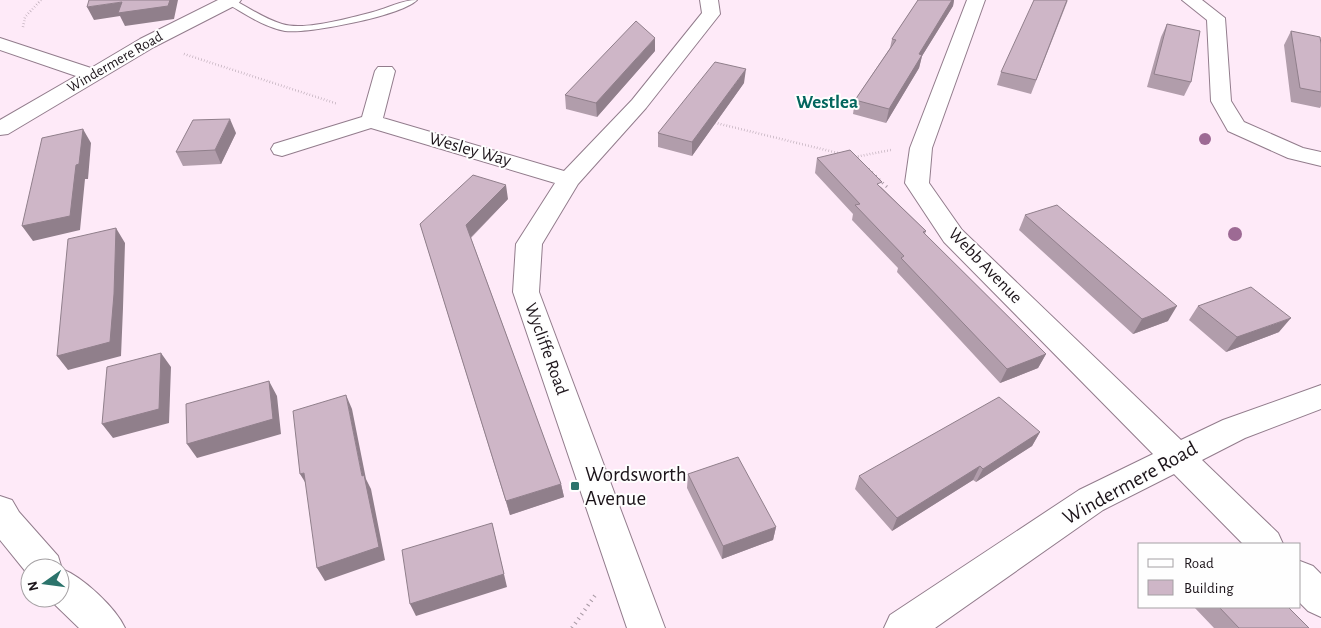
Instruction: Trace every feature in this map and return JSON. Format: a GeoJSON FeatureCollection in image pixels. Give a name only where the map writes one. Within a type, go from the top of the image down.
{"type":"FeatureCollection","features":[{"type":"Feature","properties":{"kind":"street","name":"Wycliffe Road"},"geometry":{"type":"LineString","coordinates":[[646,628],[526,292],[529,244],[569,180],[639,104],[705,21],[710,14],[710,0]]}},
{"type":"Feature","properties":{"kind":"street","name":"Webb Avenue"},"geometry":{"type":"LineString","coordinates":[[976,0],[921,148],[917,183],[952,236],[1176,456]]}},
{"type":"Feature","properties":{"kind":"street"},"geometry":{"type":"LineString","coordinates":[[1191,0],[1216,18],[1221,101],[1236,126],[1296,154],[1321,159]]}},
{"type":"Feature","properties":{"kind":"street","name":"Windermere Road"},"geometry":{"type":"LineString","coordinates":[[0,129],[147,43],[231,1]]}},
{"type":"Feature","properties":{"kind":"street"},"geometry":{"type":"LineString","coordinates":[[0,44],[93,75]]}},
{"type":"Feature","properties":{"kind":"street"},"geometry":{"type":"LineString","coordinates":[[282,149],[371,121],[385,71]]}},
{"type":"Feature","properties":{"kind":"street","name":"Wesley Way"},"geometry":{"type":"LineString","coordinates":[[371,121],[569,180]]}},
{"type":"Feature","properties":{"kind":"street","name":"Windermere Road"},"geometry":{"type":"LineString","coordinates":[[903,628],[1091,500],[1176,456],[1234,429],[1321,397]]}},
{"type":"Feature","properties":{"kind":"street"},"geometry":{"type":"LineString","coordinates":[[1176,456],[1265,543]]}},
{"type":"Feature","properties":{"kind":"street"},"geometry":{"type":"LineString","coordinates":[[0,511],[6,523],[36,558]]}},
{"type":"Feature","properties":{"kind":"street"},"geometry":{"type":"LineString","coordinates":[[1301,579],[1321,599]]}},
{"type":"Feature","properties":{"kind":"street"},"geometry":{"type":"LineString","coordinates":[[70,594],[106,628]]}},
{"type":"Feature","properties":{"kind":"lane"},"geometry":{"type":"LineString","coordinates":[[231,1],[276,26],[297,29],[396,8],[413,0]]}},
{"type":"Feature","properties":{"kind":"path"},"geometry":{"type":"LineString","coordinates":[[147,43],[234,69],[356,110],[371,121]]}},
{"type":"Feature","properties":{"kind":"path"},"geometry":{"type":"LineString","coordinates":[[706,120],[857,158],[902,147],[921,148]]}},
{"type":"Feature","properties":{"kind":"building"},"geometry":{"type":"Polygon","coordinates":[[[89,0],[170,0],[168,6],[118,13],[122,2],[87,7],[89,0]]]}},
{"type":"Feature","properties":{"kind":"building"},"geometry":{"type":"Polygon","coordinates":[[[918,0],[952,0],[919,54],[922,55],[889,109],[855,100],[896,40],[892,39],[918,0]]]}},
{"type":"Feature","properties":{"kind":"building"},"geometry":{"type":"Polygon","coordinates":[[[1034,0],[1067,0],[1036,80],[1001,72],[1034,0]]]}},
{"type":"Feature","properties":{"kind":"building"},"geometry":{"type":"Polygon","coordinates":[[[636,21],[655,38],[596,103],[565,95],[636,21]]]}},
{"type":"Feature","properties":{"kind":"building"},"geometry":{"type":"Polygon","coordinates":[[[1167,24],[1200,31],[1191,82],[1154,74],[1167,24]]]}},
{"type":"Feature","properties":{"kind":"building"},"geometry":{"type":"Polygon","coordinates":[[[1291,31],[1320,37],[1321,92],[1300,88],[1291,31]]]}},
{"type":"Feature","properties":{"kind":"building"},"geometry":{"type":"Polygon","coordinates":[[[715,62],[746,69],[692,142],[658,133],[715,62]]]}},
{"type":"Feature","properties":{"kind":"building"},"geometry":{"type":"Polygon","coordinates":[[[230,119],[215,150],[176,152],[193,120],[230,119]]]}},
{"type":"Feature","properties":{"kind":"building"},"geometry":{"type":"Polygon","coordinates":[[[83,129],[79,164],[76,165],[70,216],[22,226],[42,138],[83,129]]]}},
{"type":"Feature","properties":{"kind":"building"},"geometry":{"type":"Polygon","coordinates":[[[850,150],[882,182],[877,184],[926,231],[923,232],[1046,354],[1007,369],[901,258],[904,256],[855,205],[860,204],[817,158],[850,150]]]}},
{"type":"Feature","properties":{"kind":"building"},"geometry":{"type":"Polygon","coordinates":[[[473,175],[506,185],[466,225],[561,484],[506,501],[420,224],[473,175]]]}},
{"type":"Feature","properties":{"kind":"building"},"geometry":{"type":"Polygon","coordinates":[[[1057,205],[1177,306],[1142,319],[1025,215],[1057,205]]]}},
{"type":"Feature","properties":{"kind":"building"},"geometry":{"type":"Polygon","coordinates":[[[116,228],[110,342],[57,356],[68,239],[116,228]]]}},
{"type":"Feature","properties":{"kind":"building"},"geometry":{"type":"Polygon","coordinates":[[[1251,287],[1291,318],[1237,337],[1198,306],[1251,287]]]}},
{"type":"Feature","properties":{"kind":"building"},"geometry":{"type":"Polygon","coordinates":[[[161,353],[159,409],[102,424],[107,367],[161,353]]]}},
{"type":"Feature","properties":{"kind":"building"},"geometry":{"type":"Polygon","coordinates":[[[269,381],[273,419],[187,444],[186,404],[269,381]]]}},
{"type":"Feature","properties":{"kind":"building"},"geometry":{"type":"Polygon","coordinates":[[[346,395],[362,476],[364,475],[379,547],[317,568],[304,473],[300,474],[293,411],[346,395]]]}},
{"type":"Feature","properties":{"kind":"building"},"geometry":{"type":"Polygon","coordinates":[[[999,397],[1040,432],[983,469],[980,466],[897,518],[859,476],[999,397]]]}},
{"type":"Feature","properties":{"kind":"building"},"geometry":{"type":"Polygon","coordinates":[[[738,457],[776,527],[723,546],[688,474],[738,457]]]}},
{"type":"Feature","properties":{"kind":"building"},"geometry":{"type":"Polygon","coordinates":[[[492,523],[504,574],[410,604],[402,550],[492,523]]]}},
{"type":"Feature","properties":{"kind":"building"},"geometry":{"type":"Polygon","coordinates":[[[1220,608],[1289,608],[1309,628],[1239,628],[1220,608]]]}},
{"type":"Feature","properties":{"kind":"place","name":"Wordsworth Avenue"},"geometry":{"type":"Point","coordinates":[575,486]}},
{"type":"Feature","properties":{"kind":"district","name":"Westlea"},"geometry":{"type":"Point","coordinates":[827,102]}}]}
